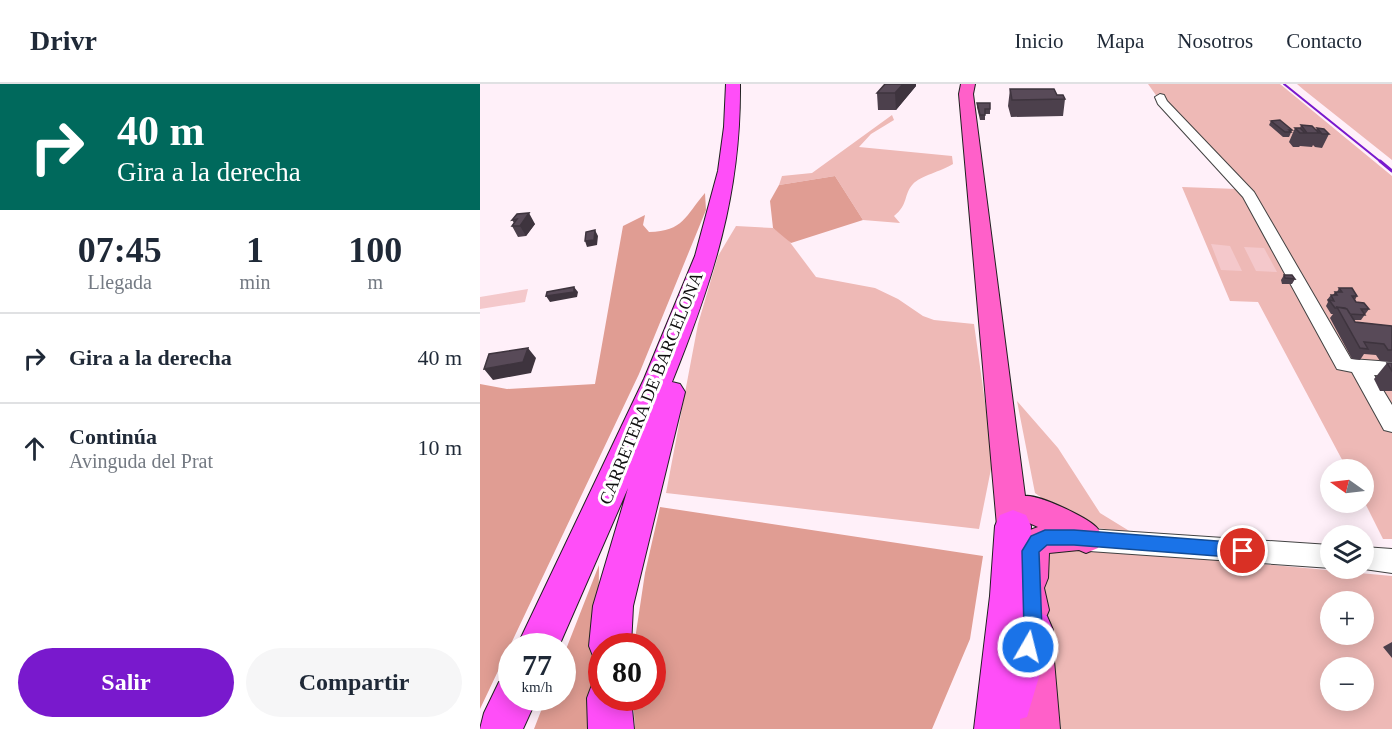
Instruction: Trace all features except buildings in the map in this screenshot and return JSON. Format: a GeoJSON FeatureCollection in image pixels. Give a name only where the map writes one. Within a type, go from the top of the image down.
{"type":"FeatureCollection","features":[{"type":"Feature","properties":{"kind":"highway","name":"CARRETERA DE BARCELONA"},"geometry":{"type":"LineString","coordinates":[[544,633],[598,517],[687,310],[721,200],[732,131],[733,84]]}},
{"type":"Feature","properties":{"kind":"highway"},"geometry":{"type":"LineString","coordinates":[[611,633],[613,606],[678,364],[687,310]]}},
{"type":"Feature","properties":{"kind":"highway"},"geometry":{"type":"LineString","coordinates":[[999,729],[1022,633],[1010,596],[1024,518]]}},
{"type":"Feature","properties":{"kind":"highway"},"geometry":{"type":"LineString","coordinates":[[975,729],[1022,633]]}},
{"type":"Feature","properties":{"kind":"highway"},"geometry":{"type":"LineString","coordinates":[[500,729],[509,711]]}},
{"type":"Feature","properties":{"kind":"highway"},"geometry":{"type":"LineString","coordinates":[[610,711],[611,729]]}},
{"type":"Feature","properties":{"kind":"main road"},"geometry":{"type":"LineString","coordinates":[[968,84],[966,94],[972,160],[1007,473],[1024,518],[1022,633],[1040,729]]}},
{"type":"Feature","properties":{"kind":"main road"},"geometry":{"type":"LineString","coordinates":[[1024,518],[1082,539]]}},
{"type":"Feature","properties":{"kind":"main road"},"geometry":{"type":"LineString","coordinates":[[1022,633],[1031,551],[1037,542],[1045,537],[1082,539]]}},
{"type":"Feature","properties":{"kind":"street"},"geometry":{"type":"LineString","coordinates":[[1160,97],[1162,102],[1249,195],[1344,364],[1392,369]]}},
{"type":"Feature","properties":{"kind":"street"},"geometry":{"type":"LineString","coordinates":[[1359,367],[1392,424]]}},
{"type":"Feature","properties":{"kind":"street"},"geometry":{"type":"LineString","coordinates":[[1082,539],[1320,556]]}},
{"type":"Feature","properties":{"kind":"street"},"geometry":{"type":"LineString","coordinates":[[1374,560],[1392,561]]}},
{"type":"Feature","properties":{"kind":"shaded area"},"geometry":{"type":"Polygon","coordinates":[[[1148,84],[1280,84],[1392,176],[1392,539],[1383,539],[1370,513],[1374,513],[1374,459],[1342,459],[1258,302],[1230,301],[1182,187],[1238,189],[1156,101],[1158,98],[1148,84]]]}},
{"type":"Feature","properties":{"kind":"shaded area"},"geometry":{"type":"Polygon","coordinates":[[[1297,84],[1392,84],[1392,160],[1304,90],[1297,84]]]}},
{"type":"Feature","properties":{"kind":"shaded area"},"geometry":{"type":"Polygon","coordinates":[[[892,115],[894,120],[871,134],[859,147],[952,156],[953,164],[913,184],[904,204],[894,216],[900,223],[863,220],[835,176],[779,185],[782,176],[812,173],[892,115]]]}},
{"type":"Feature","properties":{"kind":"shaded area"},"geometry":{"type":"Polygon","coordinates":[[[835,176],[863,220],[791,243],[773,228],[770,201],[779,185],[835,176]]]}},
{"type":"Feature","properties":{"kind":"shaded area"},"geometry":{"type":"Polygon","coordinates":[[[705,193],[706,210],[639,374],[516,633],[498,633],[498,671],[480,709],[480,384],[507,389],[595,384],[623,226],[645,215],[643,225],[649,232],[661,231],[677,225],[705,193]]]}},
{"type":"Feature","properties":{"kind":"shaded area"},"geometry":{"type":"Polygon","coordinates":[[[736,226],[773,228],[786,237],[816,277],[875,288],[934,320],[974,324],[993,459],[979,529],[666,493],[698,324],[718,256],[736,226]]]}},
{"type":"Feature","properties":{"kind":"shaded area"},"geometry":{"type":"Polygon","coordinates":[[[1211,244],[1230,246],[1242,271],[1221,270],[1211,244]]]}},
{"type":"Feature","properties":{"kind":"shaded area"},"geometry":{"type":"Polygon","coordinates":[[[1244,247],[1264,248],[1277,272],[1256,271],[1244,247]]]}},
{"type":"Feature","properties":{"kind":"shaded area"},"geometry":{"type":"Polygon","coordinates":[[[528,289],[525,302],[480,309],[480,297],[528,289]]]}},
{"type":"Feature","properties":{"kind":"shaded area"},"geometry":{"type":"Polygon","coordinates":[[[1017,401],[1058,448],[1100,513],[1131,532],[1080,526],[1035,493],[1017,401]]]}},
{"type":"Feature","properties":{"kind":"shaded area"},"geometry":{"type":"Polygon","coordinates":[[[660,507],[983,556],[970,639],[932,729],[635,729],[634,711],[666,711],[666,633],[636,633],[645,573],[660,507]]]}},
{"type":"Feature","properties":{"kind":"shaded area"},"geometry":{"type":"Polygon","coordinates":[[[1064,546],[1320,569],[1320,579],[1374,579],[1374,574],[1392,576],[1392,729],[1061,729],[1040,548],[1064,546]]]}},
{"type":"Feature","properties":{"kind":"shaded area"},"geometry":{"type":"Polygon","coordinates":[[[599,565],[598,633],[588,633],[588,711],[597,711],[597,729],[534,729],[541,711],[576,711],[576,633],[572,633],[599,565]]]}},
{"type":"Feature","properties":{"kind":"railway"},"geometry":{"type":"LineString","coordinates":[[1284,84],[1381,162]]}},
{"type":"Feature","properties":{"kind":"railway"},"geometry":{"type":"LineString","coordinates":[[1380,161],[1392,171]]}},
{"type":"Feature","properties":{"kind":"route"},"geometry":{"type":"LineString","coordinates":[[1028,647],[1033,630],[1031,551],[1037,542],[1045,537],[1074,537],[1243,551]]}}]}
